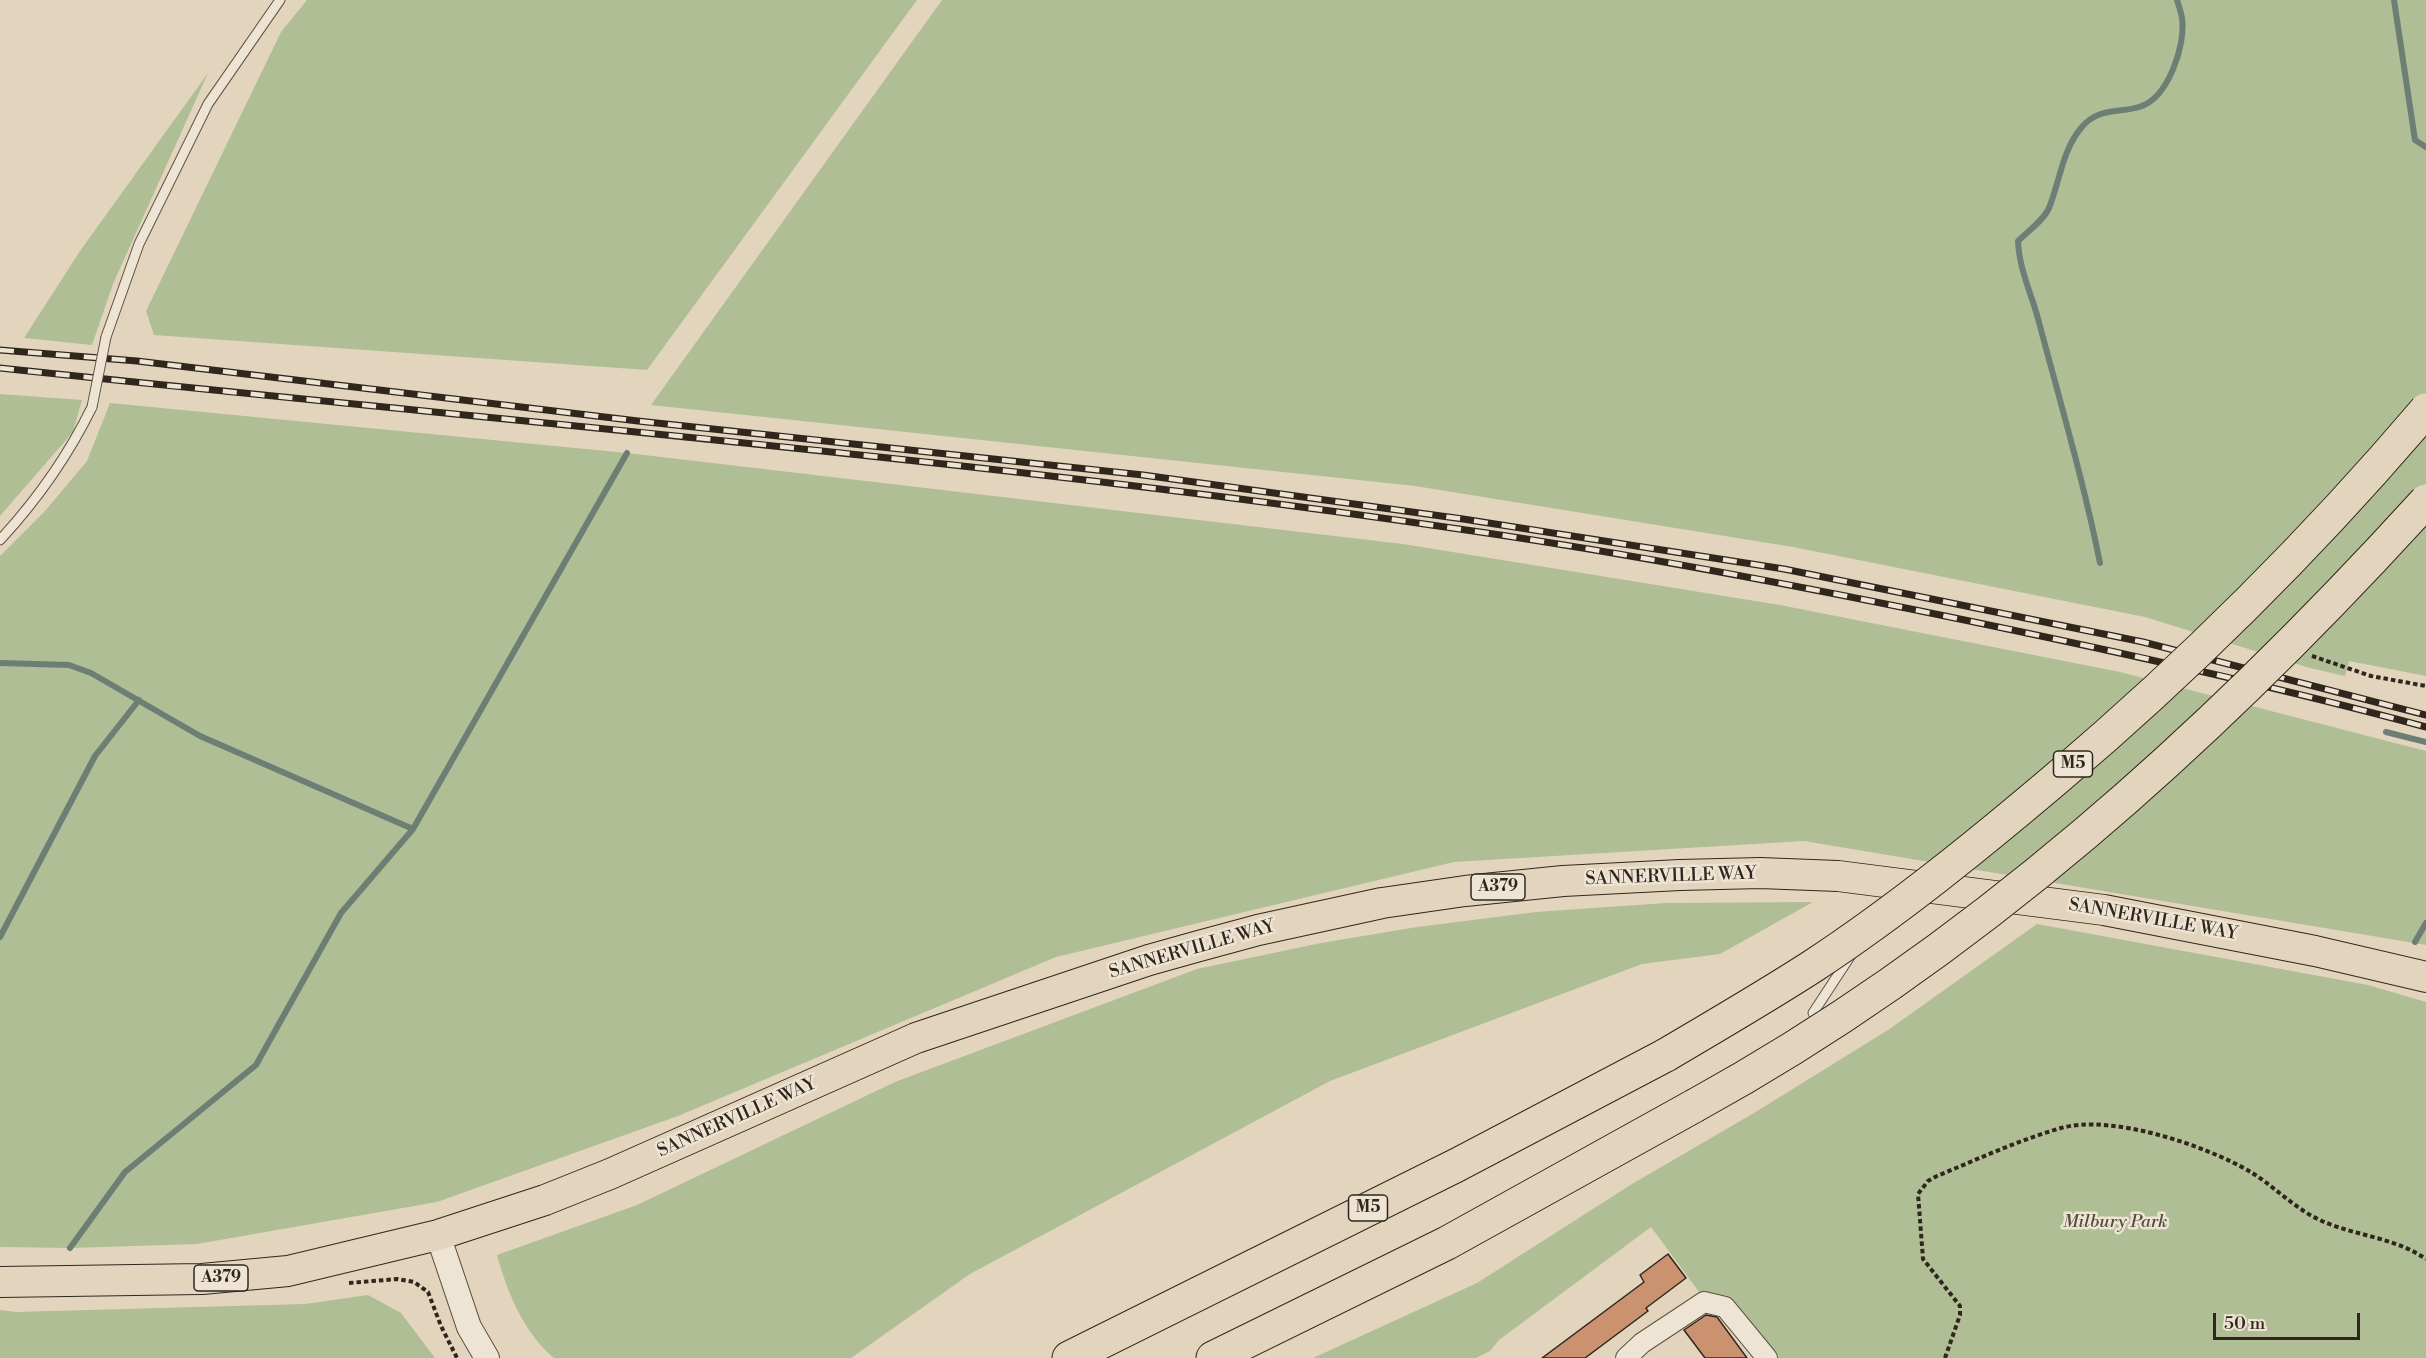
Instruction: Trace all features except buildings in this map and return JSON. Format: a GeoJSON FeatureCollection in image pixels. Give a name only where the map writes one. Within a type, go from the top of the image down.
{"type":"FeatureCollection","features":[{"type":"Feature","properties":{"kind":"highway","name":"M5"},"geometry":{"type":"LineString","coordinates":[[1069,1358],[1456,1165],[1666,1055],[1813,966],[1923,887],[2006,822],[2135,710],[2232,620],[2346,503],[2426,410]]}},
{"type":"Feature","properties":{"kind":"highway"},"geometry":{"type":"LineString","coordinates":[[1213,1358],[1447,1244],[1742,1080],[1855,1009],[1951,940],[2070,845],[2165,763],[2235,698],[2331,602],[2426,501]]}},
{"type":"Feature","properties":{"kind":"main road","name":"SANNERVILLE WAY"},"geometry":{"type":"LineString","coordinates":[[0,1282],[202,1279],[288,1271],[438,1235],[589,1183],[675,1147],[916,1038],[1149,960],[1258,930],[1382,903],[1465,891],[1563,881],[1760,873],[1838,876],[1892,893],[2104,910],[2315,951],[2426,977]]}},
{"type":"Feature","properties":{"kind":"street"},"geometry":{"type":"LineString","coordinates":[[438,1235],[469,1327],[487,1358]]}},
{"type":"Feature","properties":{"kind":"street"},"geometry":{"type":"LineString","coordinates":[[1631,1357],[1642,1343],[1704,1302],[1725,1307],[1767,1358]]}},
{"type":"Feature","properties":{"kind":"lane"},"geometry":{"type":"LineString","coordinates":[[0,540],[18,520],[78,435],[93,407],[106,337],[139,244],[208,104],[280,0]]}},
{"type":"Feature","properties":{"kind":"lane"},"geometry":{"type":"LineString","coordinates":[[1813,1013],[1892,893]]}},
{"type":"Feature","properties":{"kind":"path"},"geometry":{"type":"LineString","coordinates":[[1945,1358],[1960,1316],[1960,1306],[1923,1259],[1918,1194],[1928,1181],[1937,1176],[2062,1128],[2105,1126],[2153,1134],[2192,1145],[2250,1172],[2310,1215],[2336,1228],[2386,1240],[2426,1259]]}},
{"type":"Feature","properties":{"kind":"green space"},"geometry":{"type":"Polygon","coordinates":[[[307,0],[917,0],[647,370],[154,335],[146,311],[281,32],[307,0]]]}},
{"type":"Feature","properties":{"kind":"green space"},"geometry":{"type":"Polygon","coordinates":[[[942,0],[2426,0],[2426,676],[2349,661],[2345,676],[2310,668],[2145,617],[1793,547],[1415,486],[651,405],[942,0]]]}},
{"type":"Feature","properties":{"kind":"green space"},"geometry":{"type":"Polygon","coordinates":[[[208,73],[113,284],[92,345],[24,338],[80,251],[208,73]]]}},
{"type":"Feature","properties":{"kind":"green space"},"geometry":{"type":"Polygon","coordinates":[[[0,394],[82,400],[73,432],[0,516],[0,394]]]}},
{"type":"Feature","properties":{"kind":"green space"},"geometry":{"type":"Polygon","coordinates":[[[110,403],[627,453],[1403,544],[1780,605],[2120,672],[2426,751],[2426,945],[1804,841],[1454,862],[1056,957],[678,1116],[437,1202],[197,1244],[70,1248],[0,1247],[0,556],[45,511],[87,461],[110,403]]]}},
{"type":"Feature","properties":{"kind":"green space"},"geometry":{"type":"Polygon","coordinates":[[[1813,902],[1720,954],[1642,964],[1330,1081],[970,1274],[851,1358],[554,1358],[543,1348],[525,1324],[506,1283],[497,1255],[637,1205],[895,1082],[1197,969],[1321,943],[1417,927],[1536,912],[1666,903],[1813,902]]]}},
{"type":"Feature","properties":{"kind":"green space","name":"Milbury Park"},"geometry":{"type":"Polygon","coordinates":[[[2037,924],[2368,985],[2426,1002],[2426,1358],[1776,1358],[1733,1300],[1699,1292],[1651,1227],[1499,1340],[1490,1351],[1476,1358],[1313,1358],[1477,1283],[1632,1184],[1754,1113],[1888,1030],[2037,924]]]}},
{"type":"Feature","properties":{"kind":"green space"},"geometry":{"type":"Polygon","coordinates":[[[368,1295],[401,1313],[435,1358],[0,1358],[0,1310],[16,1312],[305,1304],[368,1295]]]}},
{"type":"Feature","properties":{"kind":"waterway"},"geometry":{"type":"LineString","coordinates":[[2100,563],[2072,444],[2024,273],[2018,241],[2047,212],[2065,156],[2081,128],[2095,117],[2139,107],[2159,94],[2173,70],[2181,42],[2182,18],[2177,0]]}},
{"type":"Feature","properties":{"kind":"waterway"},"geometry":{"type":"LineString","coordinates":[[2394,0],[2415,140],[2426,147]]}},
{"type":"Feature","properties":{"kind":"waterway"},"geometry":{"type":"LineString","coordinates":[[70,1248],[125,1172],[256,1065],[341,913],[413,829],[627,453]]}},
{"type":"Feature","properties":{"kind":"waterway"},"geometry":{"type":"LineString","coordinates":[[0,663],[69,665],[91,673],[200,736],[413,829]]}},
{"type":"Feature","properties":{"kind":"waterway"},"geometry":{"type":"LineString","coordinates":[[0,937],[95,756],[139,700]]}},
{"type":"Feature","properties":{"kind":"waterway"},"geometry":{"type":"LineString","coordinates":[[2386,732],[2426,742]]}},
{"type":"Feature","properties":{"kind":"waterway"},"geometry":{"type":"LineString","coordinates":[[2415,942],[2426,923]]}},
{"type":"Feature","properties":{"kind":"railway"},"geometry":{"type":"LineString","coordinates":[[0,350],[137,361],[638,421],[1143,475],[1463,519],[1784,569],[2143,642],[2426,715]]}},
{"type":"Feature","properties":{"kind":"railway"},"geometry":{"type":"LineString","coordinates":[[0,368],[730,441],[1095,481],[1520,538],[1763,580],[2005,628],[2246,682],[2426,727]]}}]}
